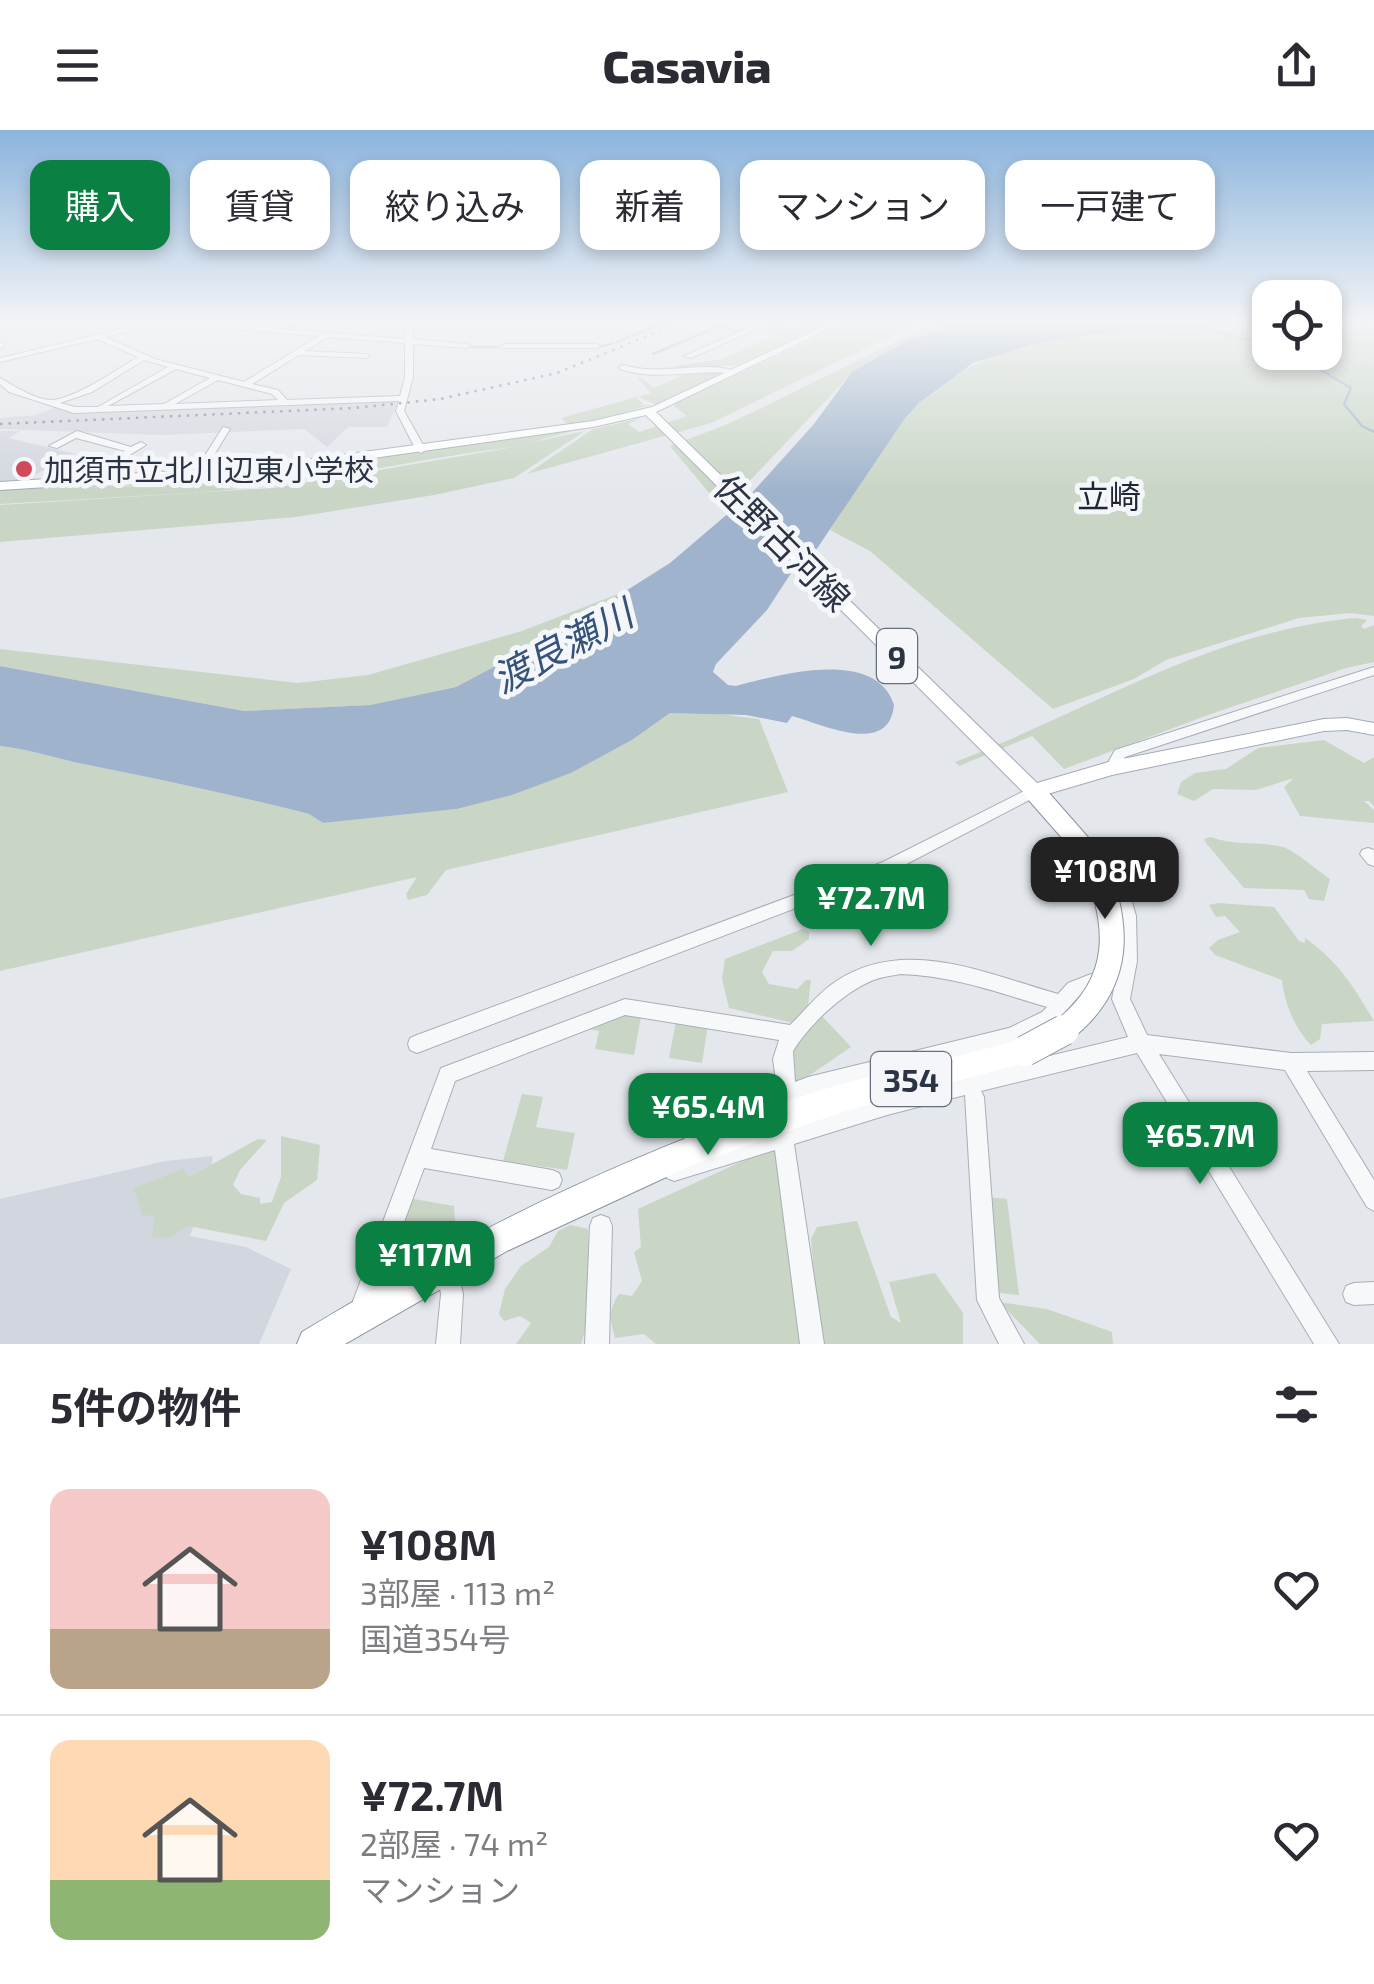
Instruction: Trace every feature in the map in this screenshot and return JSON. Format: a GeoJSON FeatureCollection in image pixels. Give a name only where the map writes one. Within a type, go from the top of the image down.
{"type":"FeatureCollection","features":[{"type":"Feature","properties":{"kind":"highway","name":"354"},"geometry":{"type":"LineString","coordinates":[[314,1344],[446,1266],[611,1187],[786,1114],[1024,1052],[1056,1037],[1085,1014],[1110,968],[1113,918],[1100,854],[1029,786]]}},
{"type":"Feature","properties":{"kind":"main road"},"geometry":{"type":"LineString","coordinates":[[0,486],[197,476],[570,428],[650,413],[722,378]]}},
{"type":"Feature","properties":{"kind":"main road","name":"佐野古河線"},"geometry":{"type":"LineString","coordinates":[[650,413],[1029,786]]}},
{"type":"Feature","properties":{"kind":"main road"},"geometry":{"type":"LineString","coordinates":[[1029,786],[1334,724],[1374,729]]}},
{"type":"Feature","properties":{"kind":"street"},"geometry":{"type":"LineString","coordinates":[[53,402],[89,390],[109,378]]}},
{"type":"Feature","properties":{"kind":"street"},"geometry":{"type":"LineString","coordinates":[[98,409],[155,378]]}},
{"type":"Feature","properties":{"kind":"street"},"geometry":{"type":"LineString","coordinates":[[162,406],[216,378],[278,393],[284,402]]}},
{"type":"Feature","properties":{"kind":"street"},"geometry":{"type":"LineString","coordinates":[[246,384],[256,378]]}},
{"type":"Feature","properties":{"kind":"street"},"geometry":{"type":"LineString","coordinates":[[409,378],[401,418],[422,450]]}},
{"type":"Feature","properties":{"kind":"street"},"geometry":{"type":"LineString","coordinates":[[0,380],[12,390],[74,410],[403,398]]}},
{"type":"Feature","properties":{"kind":"street"},"geometry":{"type":"LineString","coordinates":[[197,476],[226,429]]}},
{"type":"Feature","properties":{"kind":"street"},"geometry":{"type":"LineString","coordinates":[[54,446],[76,434],[137,447],[113,461],[120,467],[98,480]]}},
{"type":"Feature","properties":{"kind":"street"},"geometry":{"type":"LineString","coordinates":[[1112,768],[1113,760],[1120,754],[1374,672]]}},
{"type":"Feature","properties":{"kind":"street"},"geometry":{"type":"LineString","coordinates":[[416,1044],[889,866],[1029,786]]}},
{"type":"Feature","properties":{"kind":"street"},"geometry":{"type":"LineString","coordinates":[[1100,854],[1128,916],[1128,961],[1121,999],[1141,1042],[1327,1344]]}},
{"type":"Feature","properties":{"kind":"street"},"geometry":{"type":"LineString","coordinates":[[812,1344],[786,1114],[784,1050],[793,1034],[835,992],[852,981],[912,966],[983,976],[1063,1003]]}},
{"type":"Feature","properties":{"kind":"street"},"geometry":{"type":"LineString","coordinates":[[786,1114],[1012,1036],[1048,1018],[1078,985],[1091,982]]}},
{"type":"Feature","properties":{"kind":"street"},"geometry":{"type":"LineString","coordinates":[[358,1318],[448,1075],[625,1007],[793,1034]]}},
{"type":"Feature","properties":{"kind":"street"},"geometry":{"type":"LineString","coordinates":[[786,1114],[1141,1042],[1291,1062],[1374,1060]]}},
{"type":"Feature","properties":{"kind":"street"},"geometry":{"type":"LineString","coordinates":[[1291,1062],[1374,1200]]}},
{"type":"Feature","properties":{"kind":"street"},"geometry":{"type":"LineString","coordinates":[[974,1096],[988,1300],[1012,1344]]}},
{"type":"Feature","properties":{"kind":"street"},"geometry":{"type":"LineString","coordinates":[[417,1157],[552,1180]]}},
{"type":"Feature","properties":{"kind":"street"},"geometry":{"type":"LineString","coordinates":[[598,1344],[601,1226]]}},
{"type":"Feature","properties":{"kind":"street"},"geometry":{"type":"LineString","coordinates":[[446,1266],[452,1294],[448,1344]]}},
{"type":"Feature","properties":{"kind":"shaded area"},"geometry":{"type":"Polygon","coordinates":[[[399,400],[387,427],[348,427],[327,447],[304,429],[162,435],[0,429],[0,418],[36,415],[58,406],[75,413],[399,400]]]}},
{"type":"Feature","properties":{"kind":"shaded area","name":"加須市立北川辺東小学校"},"geometry":{"type":"Polygon","coordinates":[[[0,431],[20,431],[9,438],[75,454],[19,483],[0,484],[0,431]]]}},
{"type":"Feature","properties":{"kind":"shaded area"},"geometry":{"type":"Polygon","coordinates":[[[213,1156],[208,1186],[190,1236],[246,1247],[291,1269],[259,1344],[0,1344],[0,1199],[166,1161],[213,1156]]]}},
{"type":"Feature","properties":{"kind":"green space"},"geometry":{"type":"Polygon","coordinates":[[[638,378],[654,388],[678,378],[715,378],[655,404],[640,398],[651,393],[638,378]]]}},
{"type":"Feature","properties":{"kind":"green space"},"geometry":{"type":"Polygon","coordinates":[[[730,378],[805,378],[711,423],[527,474],[593,429],[642,418],[628,424],[639,432],[687,416],[674,406],[730,378]]]}},
{"type":"Feature","properties":{"kind":"green space"},"geometry":{"type":"Polygon","coordinates":[[[823,378],[848,378],[741,490],[725,498],[711,495],[670,446],[728,424],[823,378]]]}},
{"type":"Feature","properties":{"kind":"green space"},"geometry":{"type":"Polygon","coordinates":[[[952,378],[1374,378],[1374,616],[1350,613],[1299,618],[1166,660],[1134,679],[1053,709],[870,551],[830,530],[905,417],[952,378]]]}},
{"type":"Feature","properties":{"kind":"green space"},"geometry":{"type":"Polygon","coordinates":[[[642,396],[636,398],[643,403],[640,405],[650,405],[571,427],[561,418],[642,396]]]}},
{"type":"Feature","properties":{"kind":"green space"},"geometry":{"type":"Polygon","coordinates":[[[587,427],[533,442],[585,431],[514,478],[434,495],[296,517],[0,542],[0,505],[274,488],[514,447],[327,477],[213,487],[239,489],[207,492],[0,504],[0,488],[79,484],[156,488],[90,483],[292,468],[587,427]]]}},
{"type":"Feature","properties":{"kind":"green space"},"geometry":{"type":"Polygon","coordinates":[[[631,589],[456,687],[370,705],[244,711],[0,666],[0,649],[298,683],[368,675],[522,631],[631,589]]]}},
{"type":"Feature","properties":{"kind":"green space"},"geometry":{"type":"Polygon","coordinates":[[[1356,618],[1367,620],[1361,626],[1364,629],[1374,625],[1374,662],[1208,715],[1064,769],[1032,736],[959,766],[955,762],[1200,656],[1302,626],[1356,618]]]}},
{"type":"Feature","properties":{"kind":"green space"},"geometry":{"type":"Polygon","coordinates":[[[702,712],[759,719],[788,792],[446,870],[427,895],[408,900],[406,894],[417,877],[0,971],[0,746],[253,800],[309,814],[323,823],[457,809],[511,795],[571,773],[632,740],[670,713],[702,712]]]}},
{"type":"Feature","properties":{"kind":"green space"},"geometry":{"type":"Polygon","coordinates":[[[1324,740],[1364,763],[1374,757],[1374,806],[1364,801],[1374,810],[1374,823],[1300,816],[1284,787],[1294,778],[1256,790],[1213,789],[1194,801],[1177,794],[1181,782],[1195,773],[1226,769],[1258,748],[1324,740]]]}},
{"type":"Feature","properties":{"kind":"green space"},"geometry":{"type":"Polygon","coordinates":[[[1204,839],[1288,849],[1330,879],[1324,901],[1309,899],[1304,890],[1244,888],[1206,843],[1204,839]]]}},
{"type":"Feature","properties":{"kind":"green space"},"geometry":{"type":"Polygon","coordinates":[[[1209,905],[1274,907],[1299,941],[1305,943],[1305,938],[1336,965],[1374,1021],[1322,1024],[1320,1039],[1311,1045],[1291,1015],[1282,980],[1215,955],[1209,948],[1240,932],[1225,916],[1216,917],[1209,905]]]}},
{"type":"Feature","properties":{"kind":"green space"},"geometry":{"type":"Polygon","coordinates":[[[803,929],[809,932],[809,939],[792,951],[773,951],[762,972],[769,984],[797,989],[811,980],[807,1013],[793,1023],[729,1008],[722,979],[725,959],[803,929]]]}},
{"type":"Feature","properties":{"kind":"green space"},"geometry":{"type":"Polygon","coordinates":[[[624,1013],[641,1017],[634,1055],[595,1049],[599,1031],[580,1028],[624,1013]]]}},
{"type":"Feature","properties":{"kind":"green space"},"geometry":{"type":"Polygon","coordinates":[[[822,1016],[851,1047],[794,1086],[787,1069],[798,1040],[822,1016]]]}},
{"type":"Feature","properties":{"kind":"green space"},"geometry":{"type":"Polygon","coordinates":[[[676,1021],[708,1025],[702,1063],[669,1058],[676,1021]]]}},
{"type":"Feature","properties":{"kind":"green space"},"geometry":{"type":"Polygon","coordinates":[[[522,1094],[543,1097],[536,1127],[575,1133],[567,1170],[503,1161],[522,1094]]]}},
{"type":"Feature","properties":{"kind":"green space"},"geometry":{"type":"Polygon","coordinates":[[[281,1136],[320,1145],[317,1180],[284,1203],[266,1241],[188,1226],[169,1238],[152,1237],[155,1215],[142,1216],[134,1188],[183,1169],[189,1177],[258,1139],[267,1140],[240,1170],[233,1185],[241,1194],[260,1198],[260,1204],[272,1202],[281,1177],[281,1136]]]}},
{"type":"Feature","properties":{"kind":"green space"},"geometry":{"type":"Polygon","coordinates":[[[773,1147],[779,1162],[803,1344],[656,1344],[644,1334],[615,1338],[611,1315],[615,1300],[619,1294],[632,1296],[642,1281],[634,1252],[641,1247],[638,1209],[773,1147]]]}},
{"type":"Feature","properties":{"kind":"green space"},"geometry":{"type":"Polygon","coordinates":[[[984,1197],[1007,1199],[1019,1295],[994,1292],[984,1197]]]}},
{"type":"Feature","properties":{"kind":"green space"},"geometry":{"type":"Polygon","coordinates":[[[408,1198],[454,1206],[455,1223],[381,1267],[408,1198]]]}},
{"type":"Feature","properties":{"kind":"green space"},"geometry":{"type":"Polygon","coordinates":[[[857,1221],[891,1317],[901,1323],[889,1282],[935,1273],[963,1313],[963,1344],[825,1344],[819,1330],[811,1239],[817,1227],[857,1221]]]}},
{"type":"Feature","properties":{"kind":"green space"},"geometry":{"type":"Polygon","coordinates":[[[570,1225],[588,1229],[590,1315],[581,1344],[516,1344],[531,1323],[520,1316],[504,1321],[499,1314],[505,1289],[521,1266],[549,1247],[558,1231],[570,1225]]]}},
{"type":"Feature","properties":{"kind":"green space"},"geometry":{"type":"Polygon","coordinates":[[[999,1302],[1047,1309],[1112,1332],[1113,1344],[1040,1344],[999,1302]]]}},
{"type":"Feature","properties":{"kind":"water","name":"渡良瀬川"},"geometry":{"type":"Polygon","coordinates":[[[848,378],[953,378],[905,418],[814,553],[795,567],[767,610],[713,672],[728,685],[736,686],[824,670],[868,676],[884,687],[894,705],[889,721],[880,730],[852,733],[792,716],[787,723],[746,715],[670,713],[632,740],[571,773],[512,795],[457,809],[323,823],[309,814],[253,800],[0,746],[0,666],[244,711],[370,705],[456,687],[567,628],[670,563],[751,494],[814,424],[848,378]]]}},
{"type":"Feature","properties":{"kind":"waterway"},"geometry":{"type":"LineString","coordinates":[[1334,378],[1351,388],[1344,404],[1362,426],[1374,432]]}},
{"type":"Feature","properties":{"kind":"railway"},"geometry":{"type":"LineString","coordinates":[[0,424],[354,408],[440,399],[536,378]]}},
{"type":"Feature","properties":{"kind":"place","name":"加須市立北川辺東小学校"},"geometry":{"type":"Point","coordinates":[24,469]}},
{"type":"Feature","properties":{"kind":"district","name":"立崎"},"geometry":{"type":"Point","coordinates":[1109,495]}}]}
